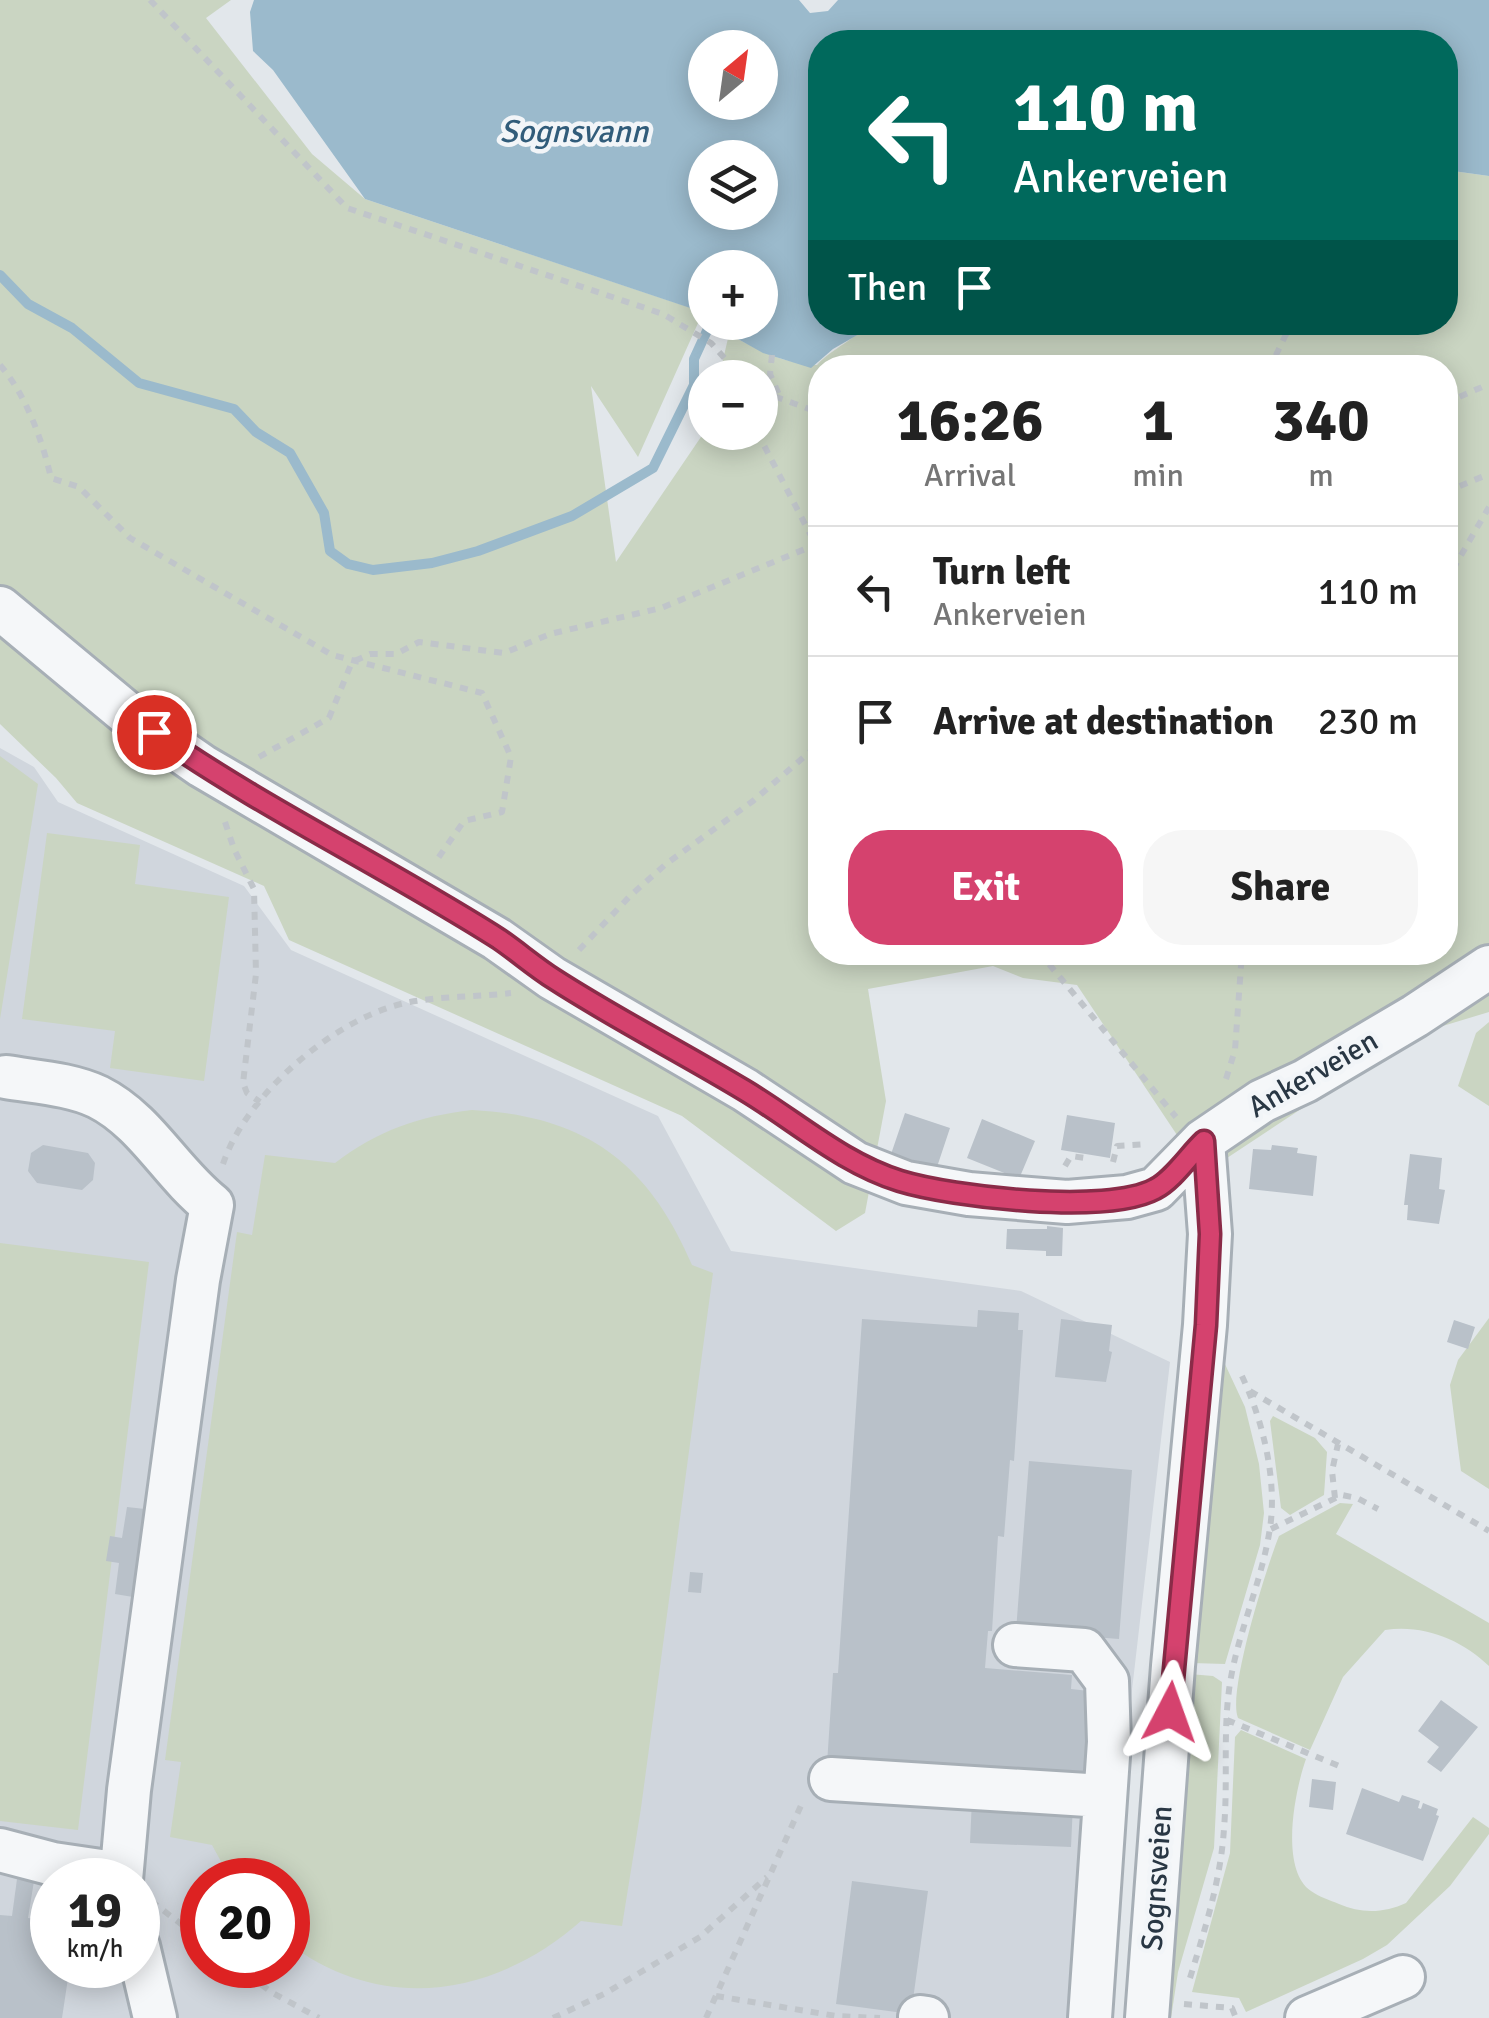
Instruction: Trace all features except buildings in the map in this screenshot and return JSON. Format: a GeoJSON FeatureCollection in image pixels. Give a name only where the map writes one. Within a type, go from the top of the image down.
{"type":"FeatureCollection","features":[{"type":"Feature","properties":{"kind":"lane","name":"Ankerveien"},"geometry":{"type":"LineString","coordinates":[[0,608],[130,716],[232,784],[498,939],[552,978],[744,1090],[854,1164],[906,1183],[1032,1200],[1103,1200],[1156,1189],[1204,1141],[1262,1101],[1305,1081],[1489,968]]}},
{"type":"Feature","properties":{"kind":"lane"},"geometry":{"type":"LineString","coordinates":[[6,1076],[86,1092],[102,1099],[132,1122],[194,1191],[212,1205],[198,1280],[128,1790],[128,1858]]}},
{"type":"Feature","properties":{"kind":"lane","name":"Sognsveien"},"geometry":{"type":"LineString","coordinates":[[1165,2011],[1178,1612],[1206,1325],[1210,1234],[1204,1141]]}},
{"type":"Feature","properties":{"kind":"lane"},"geometry":{"type":"LineString","coordinates":[[1015,1645],[1084,1650],[1106,1681],[1109,1742],[1090,2018]]}},
{"type":"Feature","properties":{"kind":"lane"},"geometry":{"type":"LineString","coordinates":[[831,1779],[1103,1796]]}},
{"type":"Feature","properties":{"kind":"lane"},"geometry":{"type":"LineString","coordinates":[[0,1850],[31,1858]]}},
{"type":"Feature","properties":{"kind":"lane"},"geometry":{"type":"LineString","coordinates":[[148,1988],[155,2018]]}},
{"type":"Feature","properties":{"kind":"lane"},"geometry":{"type":"LineString","coordinates":[[1308,2018],[1385,1996]]}},
{"type":"Feature","properties":{"kind":"path"},"geometry":{"type":"LineString","coordinates":[[150,0],[347,208],[663,314],[698,334],[726,360]]}},
{"type":"Feature","properties":{"kind":"path"},"geometry":{"type":"LineString","coordinates":[[772,355],[770,374],[780,399],[808,409]]}},
{"type":"Feature","properties":{"kind":"path"},"geometry":{"type":"LineString","coordinates":[[0,365],[15,383],[51,478],[78,487],[130,538],[332,655],[482,693],[511,757],[502,812],[464,821],[416,891]]}},
{"type":"Feature","properties":{"kind":"path"},"geometry":{"type":"LineString","coordinates":[[1458,397],[1489,384]]}},
{"type":"Feature","properties":{"kind":"path"},"geometry":{"type":"LineString","coordinates":[[767,450],[808,531]]}},
{"type":"Feature","properties":{"kind":"path"},"geometry":{"type":"LineString","coordinates":[[1458,487],[1489,474]]}},
{"type":"Feature","properties":{"kind":"path"},"geometry":{"type":"LineString","coordinates":[[1458,561],[1489,507]]}},
{"type":"Feature","properties":{"kind":"path"},"geometry":{"type":"LineString","coordinates":[[260,1102],[247,1093],[243,1083],[256,974],[254,888],[227,832],[224,805],[232,784],[266,752],[329,718],[352,662],[370,654],[396,654],[419,642],[504,653],[550,634],[661,608],[808,548]]}},
{"type":"Feature","properties":{"kind":"path"},"geometry":{"type":"LineString","coordinates":[[225,1158],[260,1102],[281,1077],[335,1035],[408,1002],[516,993],[552,978],[666,864],[753,802],[808,754]]}},
{"type":"Feature","properties":{"kind":"path"},"geometry":{"type":"LineString","coordinates":[[1051,965],[1166,1108]]}},
{"type":"Feature","properties":{"kind":"path"},"geometry":{"type":"LineString","coordinates":[[1204,1141],[1235,1050],[1241,965]]}},
{"type":"Feature","properties":{"kind":"path"},"geometry":{"type":"LineString","coordinates":[[1165,2011],[1220,1863],[1234,1662],[1270,1530],[1268,1470],[1249,1390],[1232,1357],[1206,1325]]}},
{"type":"Feature","properties":{"kind":"path"},"geometry":{"type":"LineString","coordinates":[[1249,1390],[1489,1531]]}},
{"type":"Feature","properties":{"kind":"path"},"geometry":{"type":"LineString","coordinates":[[1335,1498],[1332,1471],[1338,1444]]}},
{"type":"Feature","properties":{"kind":"path"},"geometry":{"type":"LineString","coordinates":[[1270,1530],[1335,1498],[1351,1496],[1378,1509]]}},
{"type":"Feature","properties":{"kind":"path"},"geometry":{"type":"LineString","coordinates":[[1227,1720],[1339,1766]]}},
{"type":"Feature","properties":{"kind":"path"},"geometry":{"type":"LineString","coordinates":[[706,2018],[757,1910],[794,1817],[806,1796],[819,1783],[831,1779]]}},
{"type":"Feature","properties":{"kind":"path"},"geometry":{"type":"LineString","coordinates":[[553,2018],[604,1994],[700,1937],[770,1874]]}},
{"type":"Feature","properties":{"kind":"path"},"geometry":{"type":"LineString","coordinates":[[160,1908],[180,1923]]}},
{"type":"Feature","properties":{"kind":"path"},"geometry":{"type":"LineString","coordinates":[[266,1988],[319,2018]]}},
{"type":"Feature","properties":{"kind":"path"},"geometry":{"type":"LineString","coordinates":[[716,1996],[836,2016],[880,2018]]}},
{"type":"Feature","properties":{"kind":"path"},"geometry":{"type":"LineString","coordinates":[[1165,2011],[1232,2008],[1236,2018]]}},
{"type":"Feature","properties":{"kind":"path"},"geometry":{"type":"LineString","coordinates":[[1165,2011],[1182,2018]]}},
{"type":"Feature","properties":{"kind":"shaded area"},"geometry":{"type":"Polygon","coordinates":[[[0,748],[34,767],[58,802],[244,886],[291,950],[658,1116],[731,1251],[1021,1291],[1170,1362],[1094,2018],[0,2018],[0,748]]]}},
{"type":"Feature","properties":{"kind":"green space"},"geometry":{"type":"Polygon","coordinates":[[[0,0],[231,0],[206,18],[312,154],[365,199],[688,307],[690,340],[638,457],[591,386],[616,562],[692,450],[778,450],[778,360],[723,360],[728,340],[740,340],[772,355],[808,364],[808,965],[1458,965],[1458,355],[829,355],[856,335],[1458,335],[1458,172],[1489,176],[1489,1012],[1413,1035],[1227,1158],[1177,1135],[1077,985],[1023,978],[993,966],[868,989],[886,1101],[865,1213],[836,1231],[682,1116],[289,940],[264,886],[77,803],[0,724],[0,0]]]}},
{"type":"Feature","properties":{"kind":"green space"},"geometry":{"type":"Polygon","coordinates":[[[0,756],[38,784],[0,1019],[0,756]]]}},
{"type":"Feature","properties":{"kind":"green space"},"geometry":{"type":"Polygon","coordinates":[[[47,833],[140,845],[135,884],[229,897],[204,1081],[110,1068],[115,1031],[22,1019],[47,833]]]}},
{"type":"Feature","properties":{"kind":"green space"},"geometry":{"type":"Polygon","coordinates":[[[1489,1022],[1489,1106],[1458,1086],[1476,1033],[1489,1022]]]}},
{"type":"Feature","properties":{"kind":"green space"},"geometry":{"type":"Polygon","coordinates":[[[472,1110],[512,1114],[580,1135],[633,1172],[675,1229],[692,1265],[713,1273],[622,1926],[581,1921],[513,1966],[476,1980],[438,1987],[400,1987],[362,1980],[310,1957],[310,1858],[219,1858],[212,1845],[170,1837],[181,1762],[165,1760],[237,1232],[252,1235],[265,1155],[335,1163],[367,1142],[434,1116],[472,1110]]]}},
{"type":"Feature","properties":{"kind":"green space"},"geometry":{"type":"Polygon","coordinates":[[[0,1243],[149,1262],[78,1830],[0,1821],[0,1243]]]}},
{"type":"Feature","properties":{"kind":"green space"},"geometry":{"type":"Polygon","coordinates":[[[1489,1318],[1489,1489],[1461,1471],[1450,1385],[1458,1360],[1489,1318]]]}},
{"type":"Feature","properties":{"kind":"green space"},"geometry":{"type":"Polygon","coordinates":[[[1224,1362],[1245,1407],[1259,1464],[1264,1513],[1260,1545],[1225,1664],[1192,1663],[1207,1442],[1224,1362]]]}},
{"type":"Feature","properties":{"kind":"green space"},"geometry":{"type":"Polygon","coordinates":[[[1273,1416],[1315,1438],[1327,1452],[1324,1495],[1290,1515],[1281,1508],[1270,1421],[1273,1416]]]}},
{"type":"Feature","properties":{"kind":"green space"},"geometry":{"type":"Polygon","coordinates":[[[1340,1503],[1353,1504],[1336,1534],[1489,1623],[1489,1666],[1442,1636],[1414,1629],[1385,1630],[1343,1677],[1310,1750],[1238,1718],[1238,1683],[1250,1628],[1279,1536],[1340,1503]]]}},
{"type":"Feature","properties":{"kind":"green space"},"geometry":{"type":"Polygon","coordinates":[[[1189,1674],[1213,1676],[1222,1682],[1214,1848],[1178,1972],[1171,2018],[1159,2018],[1189,1674]]]}},
{"type":"Feature","properties":{"kind":"green space"},"geometry":{"type":"Polygon","coordinates":[[[1241,1730],[1306,1759],[1294,1809],[1292,1848],[1301,1880],[1321,1897],[1373,1911],[1406,1903],[1473,1817],[1489,1828],[1489,1834],[1450,1886],[1387,1945],[1246,2012],[1239,1998],[1192,1992],[1230,1853],[1235,1737],[1241,1730]]]}},
{"type":"Feature","properties":{"kind":"water","name":"Sognsvann"},"geometry":{"type":"Polygon","coordinates":[[[254,0],[799,0],[810,13],[828,11],[838,0],[1489,0],[1489,176],[1458,172],[1458,30],[808,30],[808,335],[857,335],[826,355],[808,355],[808,367],[763,353],[740,340],[778,340],[778,250],[688,250],[688,307],[365,199],[273,70],[253,51],[250,12],[254,0]]]}},
{"type":"Feature","properties":{"kind":"waterway"},"geometry":{"type":"LineString","coordinates":[[0,275],[28,304],[72,328],[139,383],[234,409],[256,432],[290,453],[324,513],[330,551],[348,564],[373,570],[432,563],[478,551],[572,516],[653,468],[694,385],[694,359],[703,340]]}},
{"type":"Feature","properties":{"kind":"route"},"geometry":{"type":"LineString","coordinates":[[154,732],[202,766],[498,939],[552,978],[744,1090],[854,1164],[881,1175],[934,1189],[993,1196],[1066,1202],[1103,1200],[1156,1189],[1204,1141],[1210,1234],[1206,1325],[1170,1712]]}}]}
